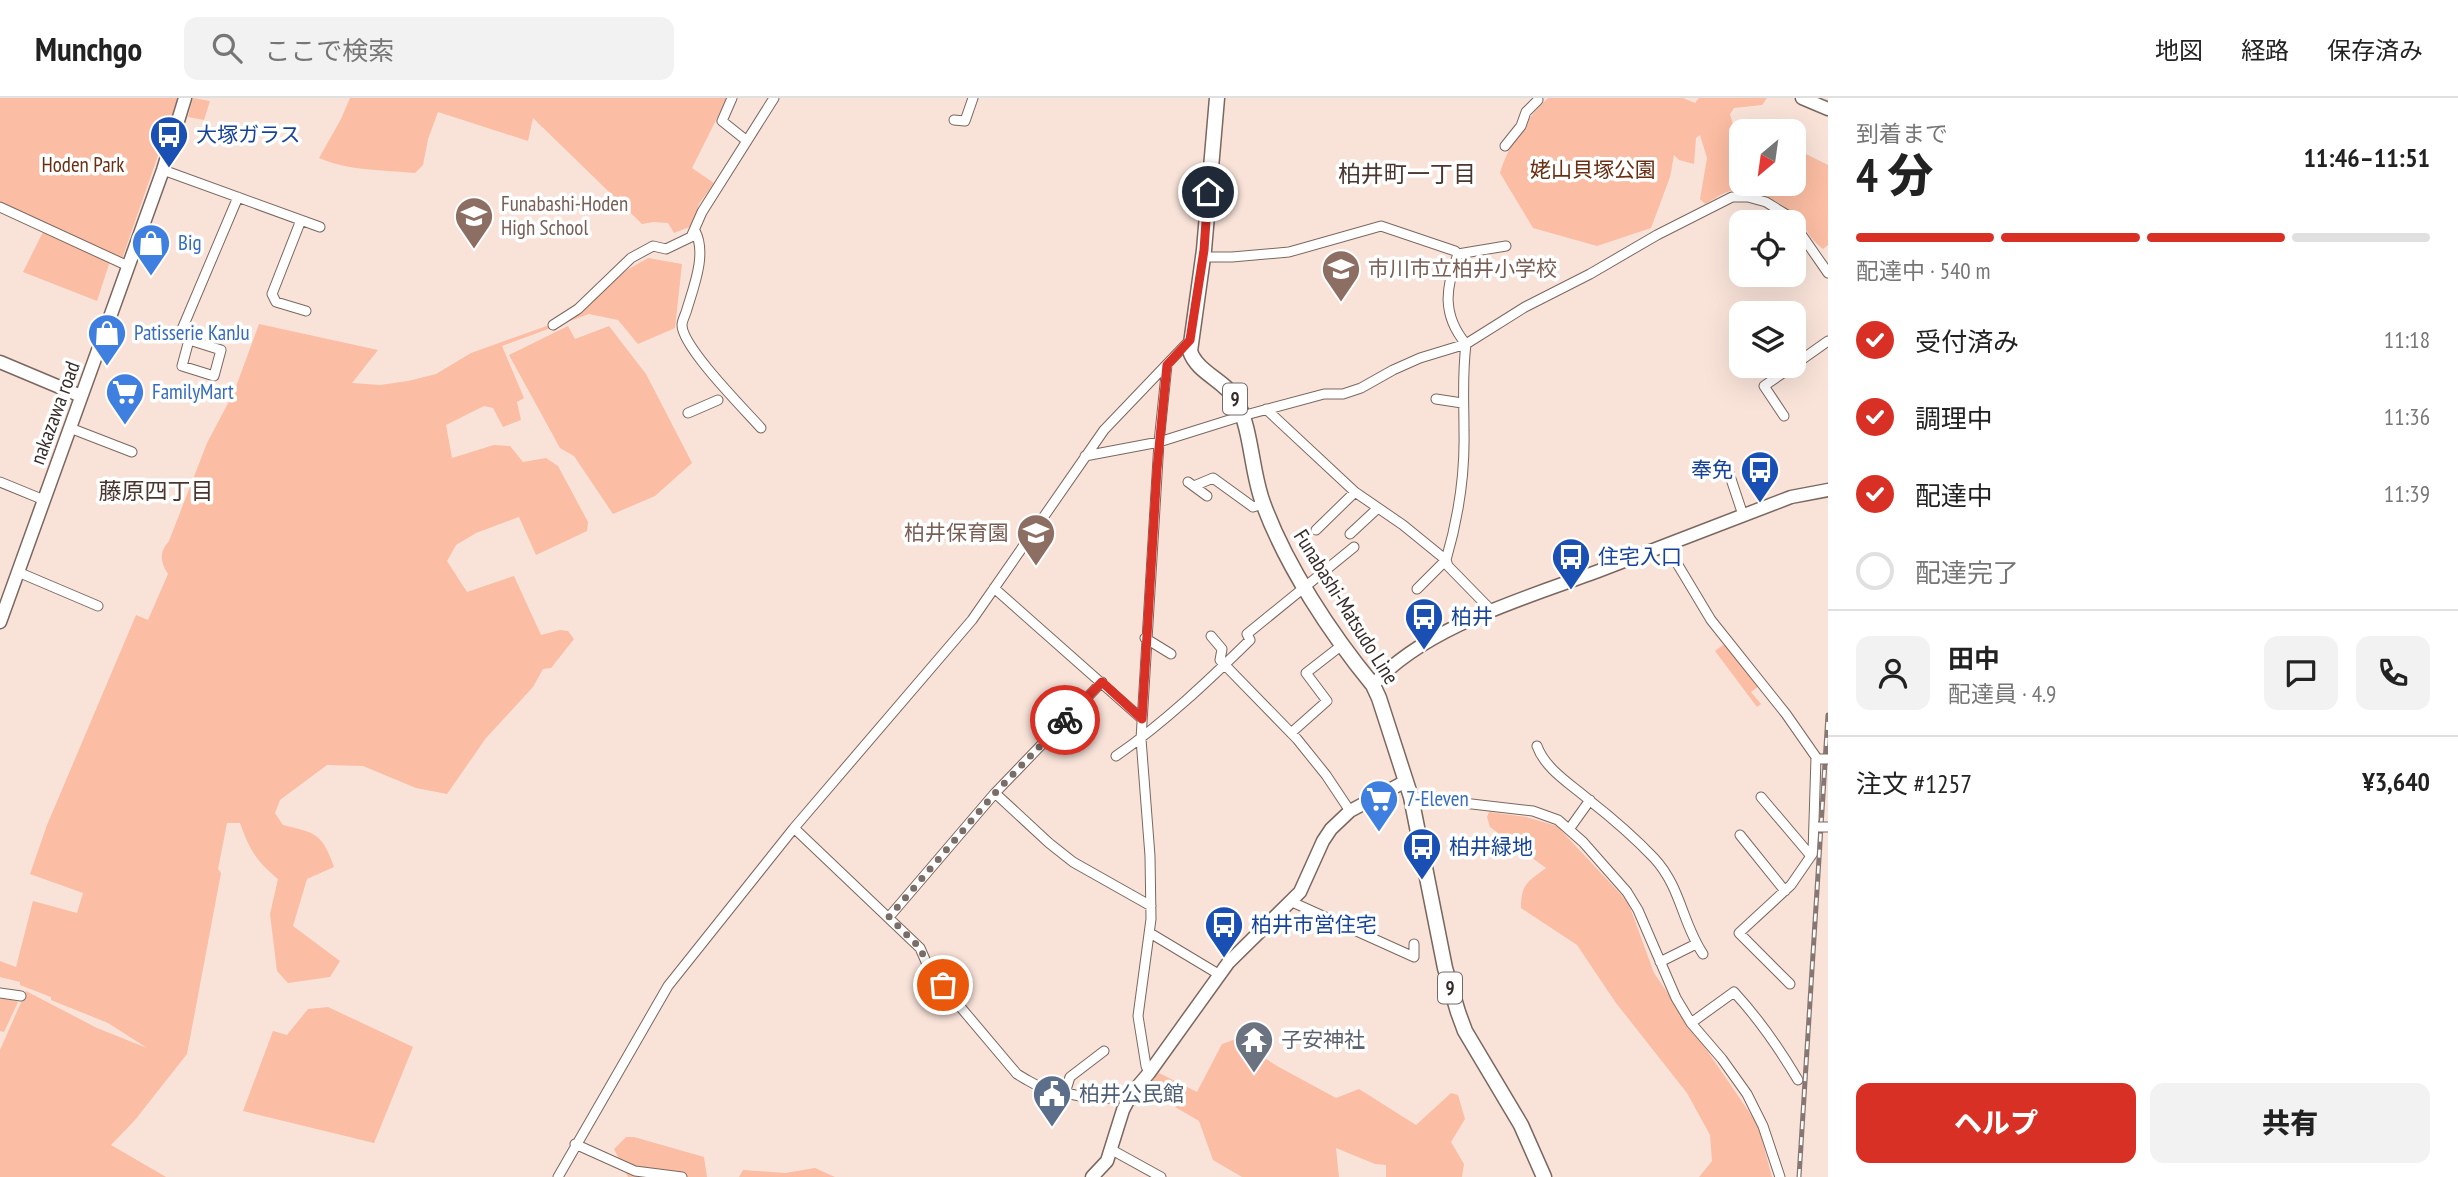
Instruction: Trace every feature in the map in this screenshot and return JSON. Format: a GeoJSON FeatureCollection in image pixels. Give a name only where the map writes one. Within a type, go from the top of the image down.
{"type":"FeatureCollection","features":[{"type":"Feature","properties":{"kind":"main road"},"geometry":{"type":"LineString","coordinates":[[1190,340],[1203,257],[1217,98]]}},
{"type":"Feature","properties":{"kind":"main road","name":"Funabashi-Matsudo Line"},"geometry":{"type":"LineString","coordinates":[[1190,340],[1189,351],[1195,361],[1229,390],[1242,416],[1263,503],[1306,588],[1342,645],[1373,685],[1411,797],[1445,968],[1458,1012],[1465,1031],[1521,1125],[1544,1177]]}},
{"type":"Feature","properties":{"kind":"street","name":"nakazawa road"},"geometry":{"type":"LineString","coordinates":[[0,622],[163,170],[185,98]]}},
{"type":"Feature","properties":{"kind":"street"},"geometry":{"type":"LineString","coordinates":[[732,98],[722,121],[747,141]]}},
{"type":"Feature","properties":{"kind":"street"},"geometry":{"type":"LineString","coordinates":[[553,325],[578,309],[631,258],[653,246],[666,249],[691,237],[702,212],[774,98]]}},
{"type":"Feature","properties":{"kind":"street"},"geometry":{"type":"LineString","coordinates":[[954,120],[965,121],[974,98]]}},
{"type":"Feature","properties":{"kind":"street"},"geometry":{"type":"LineString","coordinates":[[1802,98],[1828,109]]}},
{"type":"Feature","properties":{"kind":"street"},"geometry":{"type":"LineString","coordinates":[[1505,146],[1521,126],[1526,112],[1538,100]]}},
{"type":"Feature","properties":{"kind":"street"},"geometry":{"type":"LineString","coordinates":[[163,170],[320,228]]}},
{"type":"Feature","properties":{"kind":"street"},"geometry":{"type":"LineString","coordinates":[[189,340],[182,366],[214,376],[221,350],[180,337],[180,334],[238,197]]}},
{"type":"Feature","properties":{"kind":"street"},"geometry":{"type":"LineString","coordinates":[[1085,456],[1159,442],[1266,409],[1324,394],[1343,394],[1361,388],[1420,358],[1466,344],[1525,307],[1732,197],[1748,197],[1766,202],[1779,210]]}},
{"type":"Feature","properties":{"kind":"street"},"geometry":{"type":"LineString","coordinates":[[0,207],[128,266]]}},
{"type":"Feature","properties":{"kind":"street"},"geometry":{"type":"LineString","coordinates":[[301,220],[272,294],[276,302],[306,311]]}},
{"type":"Feature","properties":{"kind":"street"},"geometry":{"type":"LineString","coordinates":[[1203,257],[1289,252],[1381,226],[1458,254],[1506,246]]}},
{"type":"Feature","properties":{"kind":"street"},"geometry":{"type":"LineString","coordinates":[[695,231],[701,241],[695,279],[682,325],[686,337],[715,378],[761,428]]}},
{"type":"Feature","properties":{"kind":"street"},"geometry":{"type":"LineString","coordinates":[[1806,242],[1828,273]]}},
{"type":"Feature","properties":{"kind":"street"},"geometry":{"type":"LineString","coordinates":[[1417,589],[1446,560],[1457,522],[1464,432],[1462,379],[1466,344],[1460,337],[1450,312],[1447,293],[1458,254]]}},
{"type":"Feature","properties":{"kind":"street"},"geometry":{"type":"LineString","coordinates":[[558,1177],[668,986],[794,828],[972,620],[1085,456],[1121,411],[1190,340]]}},
{"type":"Feature","properties":{"kind":"street"},"geometry":{"type":"LineString","coordinates":[[1806,356],[1828,341]]}},
{"type":"Feature","properties":{"kind":"street"},"geometry":{"type":"LineString","coordinates":[[0,362],[81,396]]}},
{"type":"Feature","properties":{"kind":"street"},"geometry":{"type":"LineString","coordinates":[[1149,1073],[1138,1016],[1150,933],[1151,906],[1141,739],[1145,638],[1167,365]]}},
{"type":"Feature","properties":{"kind":"street"},"geometry":{"type":"LineString","coordinates":[[1775,378],[1764,386],[1784,416]]}},
{"type":"Feature","properties":{"kind":"street"},"geometry":{"type":"LineString","coordinates":[[1436,399],[1462,403]]}},
{"type":"Feature","properties":{"kind":"street"},"geometry":{"type":"LineString","coordinates":[[688,413],[718,400]]}},
{"type":"Feature","properties":{"kind":"street"},"geometry":{"type":"LineString","coordinates":[[1266,409],[1355,492],[1446,560],[1448,566],[1492,611]]}},
{"type":"Feature","properties":{"kind":"street"},"geometry":{"type":"LineString","coordinates":[[69,428],[132,452]]}},
{"type":"Feature","properties":{"kind":"street"},"geometry":{"type":"LineString","coordinates":[[1729,473],[1743,515]]}},
{"type":"Feature","properties":{"kind":"street"},"geometry":{"type":"LineString","coordinates":[[1207,496],[1191,484],[1213,478],[1253,507],[1263,503]]}},
{"type":"Feature","properties":{"kind":"street"},"geometry":{"type":"LineString","coordinates":[[0,482],[44,500]]}},
{"type":"Feature","properties":{"kind":"street"},"geometry":{"type":"LineString","coordinates":[[1373,685],[1386,671],[1415,649],[1492,611],[1743,515],[1791,498],[1828,490]]}},
{"type":"Feature","properties":{"kind":"street"},"geometry":{"type":"LineString","coordinates":[[1316,530],[1355,492]]}},
{"type":"Feature","properties":{"kind":"street"},"geometry":{"type":"LineString","coordinates":[[1350,534],[1378,508]]}},
{"type":"Feature","properties":{"kind":"street"},"geometry":{"type":"LineString","coordinates":[[1666,545],[1711,620],[1821,758],[1819,827],[1813,853],[1791,885],[1739,933],[1790,984]]}},
{"type":"Feature","properties":{"kind":"street"},"geometry":{"type":"LineString","coordinates":[[1116,756],[1141,739],[1225,664],[1250,640],[1247,634],[1353,547]]}},
{"type":"Feature","properties":{"kind":"street"},"geometry":{"type":"LineString","coordinates":[[18,572],[98,606]]}},
{"type":"Feature","properties":{"kind":"street"},"geometry":{"type":"LineString","coordinates":[[994,588],[1142,719]]}},
{"type":"Feature","properties":{"kind":"street"},"geometry":{"type":"LineString","coordinates":[[1211,635],[1222,649],[1220,660],[1292,733],[1326,775],[1350,811]]}},
{"type":"Feature","properties":{"kind":"street"},"geometry":{"type":"LineString","coordinates":[[1145,638],[1171,654]]}},
{"type":"Feature","properties":{"kind":"street"},"geometry":{"type":"LineString","coordinates":[[1292,733],[1327,701],[1306,673],[1342,645]]}},
{"type":"Feature","properties":{"kind":"street"},"geometry":{"type":"LineString","coordinates":[[889,917],[995,793],[1102,682]]}},
{"type":"Feature","properties":{"kind":"street"},"geometry":{"type":"LineString","coordinates":[[1537,746],[1539,753],[1554,771],[1655,860],[1671,880],[1696,944],[1703,954]]}},
{"type":"Feature","properties":{"kind":"street"},"geometry":{"type":"LineString","coordinates":[[1092,1177],[1102,1168],[1112,1150],[1132,1093],[1241,948],[1300,892],[1323,841],[1338,820],[1406,781]]}},
{"type":"Feature","properties":{"kind":"street"},"geometry":{"type":"LineString","coordinates":[[995,793],[1073,862],[1151,906]]}},
{"type":"Feature","properties":{"kind":"street"},"geometry":{"type":"LineString","coordinates":[[1411,797],[1533,811],[1570,828],[1627,892],[1638,910],[1676,998],[1691,1023],[1747,1094],[1763,1126],[1780,1177]]}},
{"type":"Feature","properties":{"kind":"street"},"geometry":{"type":"LineString","coordinates":[[1761,797],[1811,856]]}},
{"type":"Feature","properties":{"kind":"street"},"geometry":{"type":"LineString","coordinates":[[1570,828],[1590,800]]}},
{"type":"Feature","properties":{"kind":"street"},"geometry":{"type":"LineString","coordinates":[[794,828],[920,948],[930,971],[1017,1074],[1038,1086],[1100,1100],[1132,1093]]}},
{"type":"Feature","properties":{"kind":"street"},"geometry":{"type":"LineString","coordinates":[[1740,835],[1785,891]]}},
{"type":"Feature","properties":{"kind":"street"},"geometry":{"type":"LineString","coordinates":[[1292,902],[1414,957],[1414,944]]}},
{"type":"Feature","properties":{"kind":"street"},"geometry":{"type":"LineString","coordinates":[[1150,933],[1220,975]]}},
{"type":"Feature","properties":{"kind":"street"},"geometry":{"type":"LineString","coordinates":[[1660,962],[1696,944]]}},
{"type":"Feature","properties":{"kind":"street"},"geometry":{"type":"LineString","coordinates":[[1691,1023],[1734,992],[1778,1046],[1798,1080]]}},
{"type":"Feature","properties":{"kind":"street"},"geometry":{"type":"LineString","coordinates":[[0,993],[22,996]]}},
{"type":"Feature","properties":{"kind":"street"},"geometry":{"type":"LineString","coordinates":[[1065,1094],[1070,1077],[1104,1051]]}},
{"type":"Feature","properties":{"kind":"street"},"geometry":{"type":"LineString","coordinates":[[575,1144],[635,1171],[682,1177]]}},
{"type":"Feature","properties":{"kind":"street"},"geometry":{"type":"LineString","coordinates":[[1112,1150],[1161,1177]]}},
{"type":"Feature","properties":{"kind":"green space","name":"Hoden Park"},"geometry":{"type":"Polygon","coordinates":[[[0,98],[178,98],[122,259],[0,203],[0,98]]]}},
{"type":"Feature","properties":{"kind":"green space"},"geometry":{"type":"Polygon","coordinates":[[[193,98],[210,101],[204,120],[188,117],[193,98]]]}},
{"type":"Feature","properties":{"kind":"green space"},"geometry":{"type":"Polygon","coordinates":[[[350,98],[727,98],[692,168],[714,183],[699,204],[692,226],[674,233],[668,223],[642,224],[533,118],[528,141],[438,112],[428,139],[423,165],[415,173],[354,168],[319,158],[350,98]]]}},
{"type":"Feature","properties":{"kind":"green space","name":"姥山貝塚公園"},"geometry":{"type":"Polygon","coordinates":[[[1548,98],[1683,98],[1695,103],[1699,98],[1767,98],[1762,105],[1734,108],[1730,114],[1729,191],[1705,204],[1700,199],[1707,158],[1700,135],[1696,138],[1694,164],[1679,160],[1674,155],[1670,177],[1651,228],[1597,246],[1533,228],[1500,173],[1519,133],[1548,98]]]}},
{"type":"Feature","properties":{"kind":"green space","name":"姥山貝塚公園"},"geometry":{"type":"Polygon","coordinates":[[[1806,154],[1828,165],[1828,245],[1823,249],[1806,230],[1806,210],[1787,210],[1766,196],[1806,196],[1806,154]]]}},
{"type":"Feature","properties":{"kind":"green space"},"geometry":{"type":"Polygon","coordinates":[[[44,230],[110,261],[97,301],[23,272],[44,230]]]}},
{"type":"Feature","properties":{"kind":"green space"},"geometry":{"type":"Polygon","coordinates":[[[648,258],[682,264],[675,328],[638,344],[618,320],[589,314],[502,346],[524,398],[517,402],[521,420],[503,427],[493,408],[484,406],[446,425],[452,458],[494,445],[510,446],[523,462],[546,458],[558,466],[588,522],[587,531],[536,555],[519,517],[476,533],[456,545],[447,561],[467,592],[514,576],[541,635],[560,630],[568,631],[574,639],[551,668],[543,669],[533,687],[486,738],[447,794],[416,788],[363,766],[327,765],[280,800],[275,813],[283,825],[316,836],[326,847],[334,867],[307,879],[293,926],[340,961],[330,977],[288,983],[277,971],[270,914],[278,879],[254,854],[240,823],[227,823],[218,869],[221,873],[187,1054],[135,1120],[111,1145],[166,1177],[0,1177],[0,1050],[26,991],[97,1028],[147,1048],[108,1023],[51,1000],[51,997],[20,985],[20,982],[0,977],[0,961],[16,967],[33,901],[77,913],[83,893],[30,874],[47,825],[136,615],[148,620],[168,574],[163,565],[162,553],[207,443],[234,392],[259,324],[378,350],[352,383],[380,385],[408,381],[436,374],[471,353],[572,317],[627,270],[648,258]]]}},
{"type":"Feature","properties":{"kind":"green space"},"geometry":{"type":"Polygon","coordinates":[[[568,326],[575,339],[609,326],[646,374],[692,463],[655,496],[613,514],[574,456],[560,448],[509,355],[568,326]]]}},
{"type":"Feature","properties":{"kind":"green space"},"geometry":{"type":"Polygon","coordinates":[[[1723,645],[1727,646],[1758,687],[1751,692],[1761,704],[1757,707],[1715,651],[1723,645]]]}},
{"type":"Feature","properties":{"kind":"green space"},"geometry":{"type":"Polygon","coordinates":[[[1489,812],[1526,817],[1557,826],[1628,902],[1654,973],[1758,1125],[1772,1177],[1699,1177],[1712,1161],[1710,1135],[1687,1093],[1616,1003],[1577,945],[1521,908],[1524,888],[1546,868],[1490,827],[1487,817],[1489,812]]]}},
{"type":"Feature","properties":{"kind":"green space"},"geometry":{"type":"Polygon","coordinates":[[[0,996],[18,1002],[4,1032],[0,1031],[0,996]]]}},
{"type":"Feature","properties":{"kind":"green space"},"geometry":{"type":"Polygon","coordinates":[[[328,1007],[413,1047],[374,1143],[243,1111],[273,1031],[287,1035],[308,1009],[328,1007]]]}},
{"type":"Feature","properties":{"kind":"green space"},"geometry":{"type":"Polygon","coordinates":[[[1236,1039],[1277,1066],[1336,1098],[1359,1089],[1416,1125],[1451,1093],[1458,1095],[1465,1119],[1451,1142],[1464,1164],[1462,1177],[1386,1177],[1386,1165],[1375,1164],[1336,1148],[1339,1177],[1242,1177],[1213,1160],[1199,1121],[1151,1093],[1150,1083],[1159,1073],[1197,1092],[1222,1044],[1236,1039]]]}},
{"type":"Feature","properties":{"kind":"green space"},"geometry":{"type":"Polygon","coordinates":[[[626,1137],[704,1157],[707,1177],[628,1177],[614,1149],[626,1137]]]}},
{"type":"Feature","properties":{"kind":"green space"},"geometry":{"type":"Polygon","coordinates":[[[815,1168],[835,1177],[739,1177],[743,1170],[785,1173],[815,1168]]]}},
{"type":"Feature","properties":{"kind":"railway"},"geometry":{"type":"LineString","coordinates":[[1799,1177],[1828,715]]}},
{"type":"Feature","properties":{"kind":"way so far"},"geometry":{"type":"LineString","coordinates":[[943,985],[930,971],[920,948],[889,917],[995,793],[1065,720]]}},
{"type":"Feature","properties":{"kind":"place","name":"大塚ガラス"},"geometry":{"type":"Point","coordinates":[169,169]}},
{"type":"Feature","properties":{"kind":"place","name":"Funabashi-Hoden High School"},"geometry":{"type":"Point","coordinates":[474,250]}},
{"type":"Feature","properties":{"kind":"place","name":"Big"},"geometry":{"type":"Point","coordinates":[151,277]}},
{"type":"Feature","properties":{"kind":"place","name":"市川市立柏井小学校"},"geometry":{"type":"Point","coordinates":[1341,303]}},
{"type":"Feature","properties":{"kind":"place","name":"Patisserie KanJu"},"geometry":{"type":"Point","coordinates":[107,367]}},
{"type":"Feature","properties":{"kind":"place","name":"FamilyMart"},"geometry":{"type":"Point","coordinates":[125,426]}},
{"type":"Feature","properties":{"kind":"place","name":"奉免"},"geometry":{"type":"Point","coordinates":[1760,504]}},
{"type":"Feature","properties":{"kind":"place","name":"柏井保育園"},"geometry":{"type":"Point","coordinates":[1036,567]}},
{"type":"Feature","properties":{"kind":"place","name":"住宅入口"},"geometry":{"type":"Point","coordinates":[1571,591]}},
{"type":"Feature","properties":{"kind":"place","name":"柏井"},"geometry":{"type":"Point","coordinates":[1424,651]}},
{"type":"Feature","properties":{"kind":"place","name":"7-Eleven"},"geometry":{"type":"Point","coordinates":[1379,833]}},
{"type":"Feature","properties":{"kind":"place","name":"柏井緑地"},"geometry":{"type":"Point","coordinates":[1422,881]}},
{"type":"Feature","properties":{"kind":"place","name":"柏井市営住宅"},"geometry":{"type":"Point","coordinates":[1224,959]}},
{"type":"Feature","properties":{"kind":"place","name":"子安神社"},"geometry":{"type":"Point","coordinates":[1254,1074]}},
{"type":"Feature","properties":{"kind":"place","name":"柏井公民館"},"geometry":{"type":"Point","coordinates":[1052,1128]}},
{"type":"Feature","properties":{"kind":"district","name":"柏井町一丁目"},"geometry":{"type":"Point","coordinates":[1407,174]}},
{"type":"Feature","properties":{"kind":"district","name":"藤原四丁目"},"geometry":{"type":"Point","coordinates":[156,491]}},
{"type":"Feature","properties":{"kind":"route"},"geometry":{"type":"LineString","coordinates":[[1065,720],[1102,682],[1142,719],[1157,469],[1167,365],[1190,340],[1204,250],[1208,192]]}}]}
